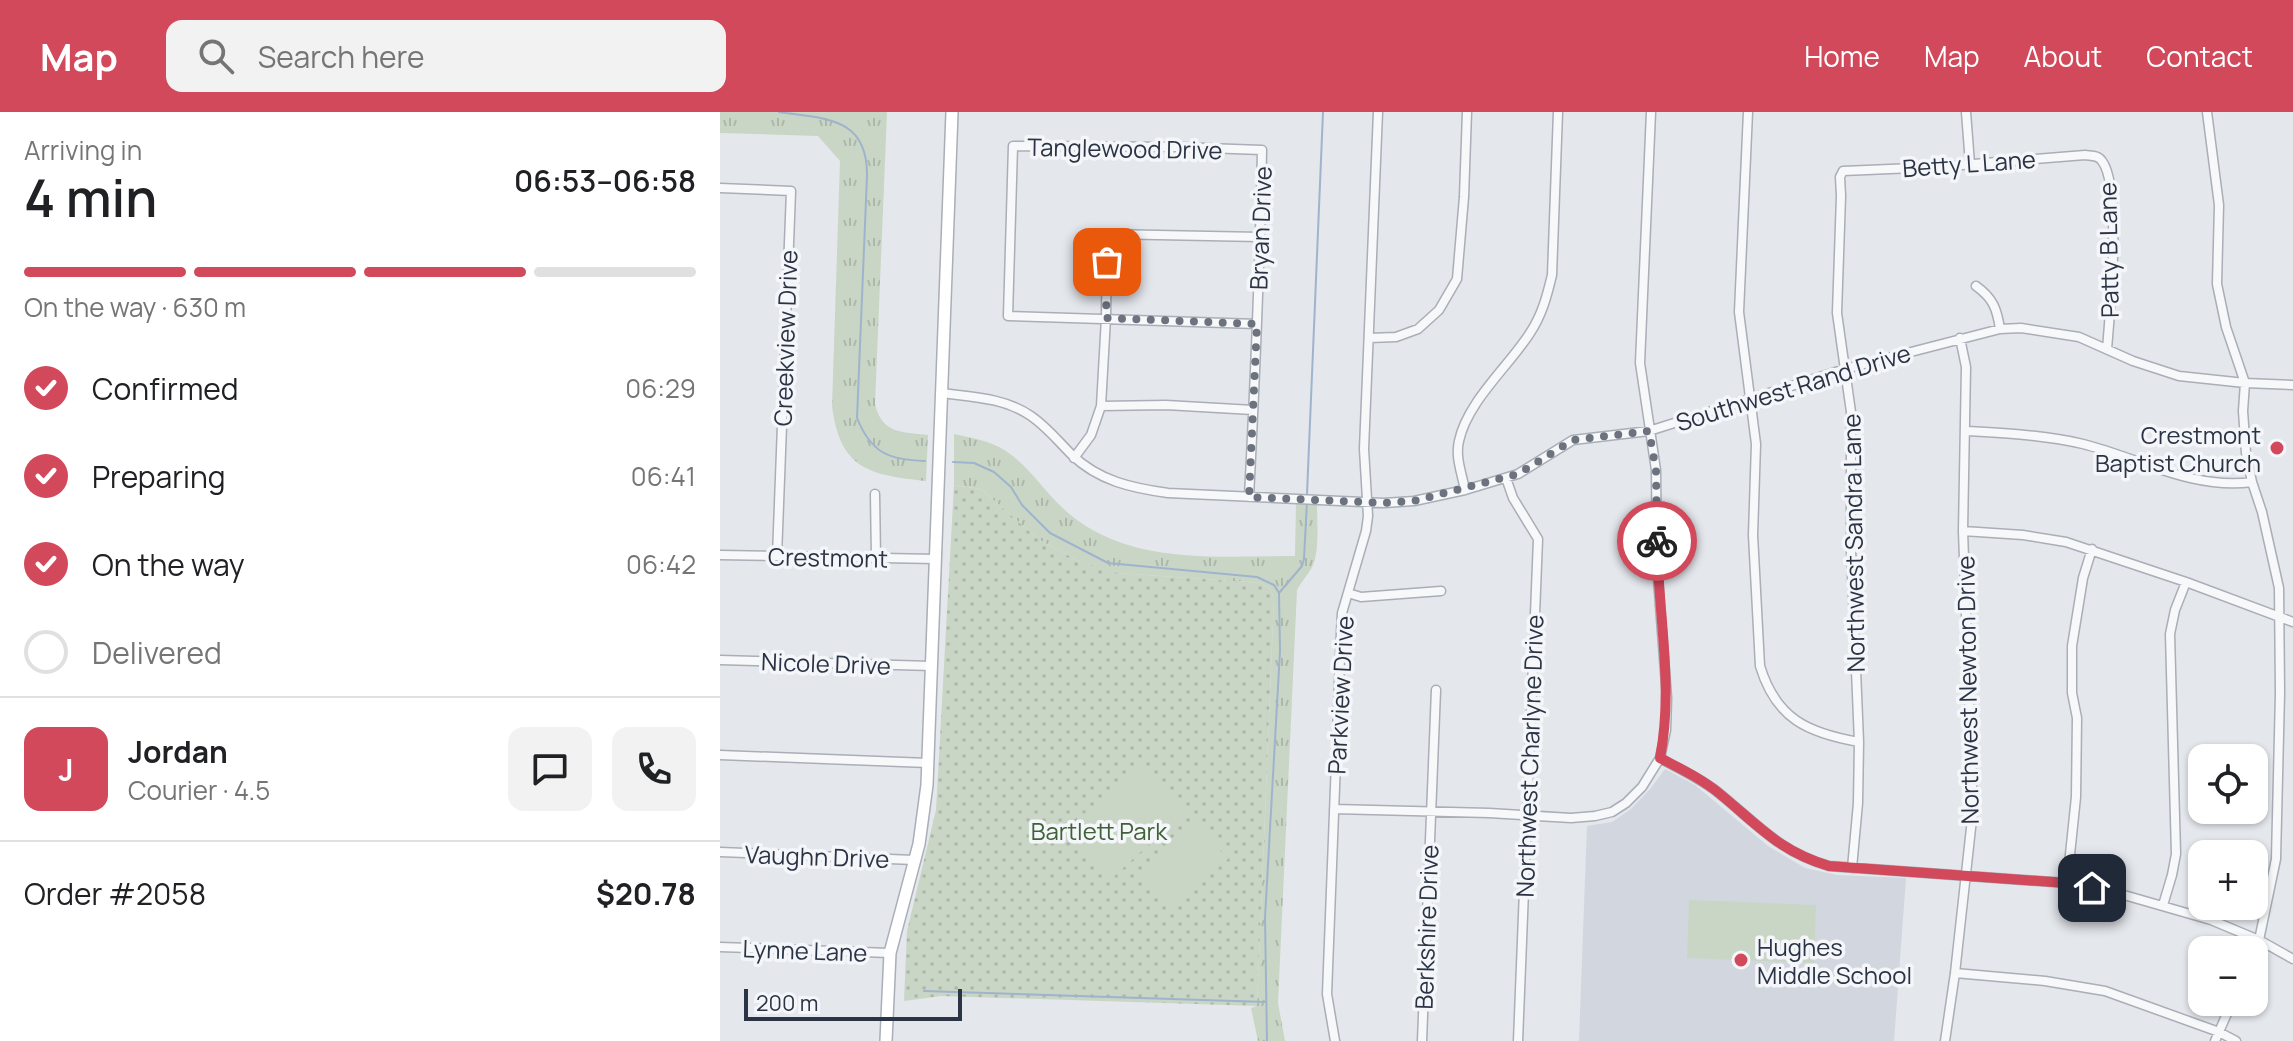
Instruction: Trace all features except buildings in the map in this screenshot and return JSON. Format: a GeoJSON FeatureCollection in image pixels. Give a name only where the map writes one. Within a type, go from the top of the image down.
{"type":"FeatureCollection","features":[{"type":"Feature","properties":{"kind":"street"},"geometry":{"type":"LineString","coordinates":[[886,1041],[890,953],[919,844],[928,763],[952,112]]}},
{"type":"Feature","properties":{"kind":"street","name":"Parkview Drive"},"geometry":{"type":"LineString","coordinates":[[1335,1041],[1327,994],[1341,632],[1342,613],[1366,531],[1364,449],[1378,112]]}},
{"type":"Feature","properties":{"kind":"street"},"geometry":{"type":"LineString","coordinates":[[1369,338],[1396,337],[1418,329],[1439,310],[1457,279],[1467,112]]}},
{"type":"Feature","properties":{"kind":"street"},"geometry":{"type":"LineString","coordinates":[[1465,490],[1458,457],[1463,428],[1541,315],[1552,275],[1558,112]]}},
{"type":"Feature","properties":{"kind":"street"},"geometry":{"type":"LineString","coordinates":[[1334,809],[1571,818],[1612,812],[1642,787],[1660,758],[1666,730],[1667,698],[1657,566],[1656,470],[1640,363],[1651,112]]}},
{"type":"Feature","properties":{"kind":"street"},"geometry":{"type":"LineString","coordinates":[[1748,112],[1739,312],[1756,444],[1753,535],[1760,666],[1766,686],[1790,718],[1834,738],[1859,742]]}},
{"type":"Feature","properties":{"kind":"street"},"geometry":{"type":"LineString","coordinates":[[1966,112],[1970,164]]}},
{"type":"Feature","properties":{"kind":"street"},"geometry":{"type":"LineString","coordinates":[[2207,112],[2219,205],[2217,284],[2226,327],[2245,383],[2245,440],[2252,482],[2279,588],[2276,859],[2260,936]]}},
{"type":"Feature","properties":{"kind":"street","name":"Tanglewood Drive"},"geometry":{"type":"LineString","coordinates":[[1106,318],[1008,316],[1013,146],[1262,150]]}},
{"type":"Feature","properties":{"kind":"street","name":"Bryan Drive"},"geometry":{"type":"LineString","coordinates":[[1249,497],[1262,150]]}},
{"type":"Feature","properties":{"kind":"street","name":"Betty L Lane"},"geometry":{"type":"LineString","coordinates":[[1843,171],[2094,156]]}},
{"type":"Feature","properties":{"kind":"street","name":"Patty B Lane"},"geometry":{"type":"LineString","coordinates":[[2094,156],[2101,159],[2109,174],[2111,188],[2112,283],[2107,349]]}},
{"type":"Feature","properties":{"kind":"street","name":"Northwest Sandra Lane"},"geometry":{"type":"LineString","coordinates":[[1843,171],[1840,177],[1837,313],[1851,412],[1851,550],[1859,742],[1852,868]]}},
{"type":"Feature","properties":{"kind":"street","name":"Creekview Drive"},"geometry":{"type":"LineString","coordinates":[[720,188],[791,191],[777,556]]}},
{"type":"Feature","properties":{"kind":"street"},"geometry":{"type":"LineString","coordinates":[[1074,458],[1091,435],[1101,406],[1107,234],[1260,237]]}},
{"type":"Feature","properties":{"kind":"street"},"geometry":{"type":"LineString","coordinates":[[1976,286],[1995,305],[2000,329]]}},
{"type":"Feature","properties":{"kind":"street"},"geometry":{"type":"LineString","coordinates":[[1106,318],[1257,324]]}},
{"type":"Feature","properties":{"kind":"street","name":"Southwest Rand Drive"},"geometry":{"type":"LineString","coordinates":[[942,393],[1005,403],[1030,415],[1074,458],[1109,480],[1135,489],[1402,503],[1506,478],[1529,468],[1573,440],[1649,431],[1845,369],[2000,329],[2021,328],[2079,337],[2133,361],[2179,376],[2293,385]]}},
{"type":"Feature","properties":{"kind":"street","name":"Northwest Newton Drive"},"geometry":{"type":"LineString","coordinates":[[1945,1041],[1972,819],[1963,531],[1966,367],[1960,338]]}},
{"type":"Feature","properties":{"kind":"street"},"geometry":{"type":"LineString","coordinates":[[1101,406],[1166,405],[1253,410]]}},
{"type":"Feature","properties":{"kind":"street"},"geometry":{"type":"LineString","coordinates":[[1965,431],[2082,444],[2192,480],[2237,484],[2252,482]]}},
{"type":"Feature","properties":{"kind":"street","name":"Northwest Charlyne Drive"},"geometry":{"type":"LineString","coordinates":[[1506,478],[1513,498],[1538,539],[1518,1041]]}},
{"type":"Feature","properties":{"kind":"street"},"geometry":{"type":"LineString","coordinates":[[875,494],[876,558]]}},
{"type":"Feature","properties":{"kind":"street"},"geometry":{"type":"LineString","coordinates":[[1963,531],[2023,535],[2092,549],[2293,622]]}},
{"type":"Feature","properties":{"kind":"street"},"geometry":{"type":"LineString","coordinates":[[2067,883],[2076,797],[2077,718],[2072,693],[2072,646],[2083,578],[2092,549]]}},
{"type":"Feature","properties":{"kind":"street","name":"Crestmont"},"geometry":{"type":"LineString","coordinates":[[720,555],[936,559]]}},
{"type":"Feature","properties":{"kind":"street"},"geometry":{"type":"LineString","coordinates":[[2163,905],[2176,854],[2170,634],[2186,582]]}},
{"type":"Feature","properties":{"kind":"street"},"geometry":{"type":"LineString","coordinates":[[1348,593],[1361,597],[1441,591]]}},
{"type":"Feature","properties":{"kind":"street","name":"Nicole Drive"},"geometry":{"type":"LineString","coordinates":[[720,660],[932,666]]}},
{"type":"Feature","properties":{"kind":"street","name":"Berkshire Drive"},"geometry":{"type":"LineString","coordinates":[[1422,1041],[1436,690]]}},
{"type":"Feature","properties":{"kind":"street"},"geometry":{"type":"LineString","coordinates":[[720,755],[928,763]]}},
{"type":"Feature","properties":{"kind":"street"},"geometry":{"type":"LineString","coordinates":[[1660,758],[1705,783],[1780,845],[1798,856],[1829,866],[2067,883],[2163,905],[2249,936]]}},
{"type":"Feature","properties":{"kind":"street","name":"Vaughn Drive"},"geometry":{"type":"LineString","coordinates":[[720,852],[914,860]]}},
{"type":"Feature","properties":{"kind":"street"},"geometry":{"type":"LineString","coordinates":[[2268,945],[2293,959]]}},
{"type":"Feature","properties":{"kind":"street","name":"Lynne Lane"},"geometry":{"type":"LineString","coordinates":[[720,947],[890,953]]}},
{"type":"Feature","properties":{"kind":"street"},"geometry":{"type":"LineString","coordinates":[[1955,973],[2045,981],[2105,991],[2217,1037],[2236,1041]]}},
{"type":"Feature","properties":{"kind":"street"},"geometry":{"type":"LineString","coordinates":[[2217,1037],[2226,1016]]}},
{"type":"Feature","properties":{"kind":"shaded area","name":"Hughes Middle School"},"geometry":{"type":"Polygon","coordinates":[[[1665,769],[1695,785],[1768,846],[1805,868],[1837,875],[1906,878],[1894,1041],[1579,1041],[1587,826],[1612,822],[1631,809],[1665,769]]]}},
{"type":"Feature","properties":{"kind":"green space"},"geometry":{"type":"Polygon","coordinates":[[[720,112],[887,112],[875,404],[883,421],[894,430],[928,435],[926,481],[888,476],[861,465],[850,456],[836,427],[832,406],[840,161],[818,136],[720,133],[720,112]]]}},
{"type":"Feature","properties":{"kind":"green space"},"geometry":{"type":"Polygon","coordinates":[[[954,434],[988,442],[1006,451],[1067,512],[1091,529],[1118,542],[1146,550],[1205,556],[1295,556],[1296,504],[1317,505],[1316,555],[1297,590],[1278,1003],[1285,1041],[1258,1041],[1251,1008],[1257,1006],[1274,598],[1270,589],[1261,583],[1117,573],[1078,561],[1038,539],[981,489],[954,485],[954,434]]]}},
{"type":"Feature","properties":{"kind":"green space","name":"Bartlett Park"},"geometry":{"type":"Polygon","coordinates":[[[954,485],[981,489],[1038,539],[1078,561],[1117,573],[1261,583],[1270,589],[1274,598],[1257,1006],[941,996],[904,1001],[907,931],[936,810],[954,485]]]}},
{"type":"Feature","properties":{"kind":"green space"},"geometry":{"type":"Polygon","coordinates":[[[1141,763],[1185,812],[1112,878],[1067,829],[1141,763]]]}},
{"type":"Feature","properties":{"kind":"green space"},"geometry":{"type":"Polygon","coordinates":[[[1195,822],[1228,859],[1172,909],[1139,872],[1195,822]]]}},
{"type":"Feature","properties":{"kind":"green space"},"geometry":{"type":"Polygon","coordinates":[[[1689,900],[1816,905],[1814,963],[1687,958],[1689,900]]]}},
{"type":"Feature","properties":{"kind":"waterway"},"geometry":{"type":"LineString","coordinates":[[779,112],[840,124],[860,142],[867,176],[857,418],[875,447],[901,459],[925,461]]}},
{"type":"Feature","properties":{"kind":"waterway"},"geometry":{"type":"LineString","coordinates":[[1307,494],[1323,112]]}},
{"type":"Feature","properties":{"kind":"waterway"},"geometry":{"type":"LineString","coordinates":[[953,462],[974,463],[994,472],[1050,533],[1108,563],[1257,577],[1274,585],[1279,593],[1280,651],[1265,918],[1267,1041]]}},
{"type":"Feature","properties":{"kind":"waterway"},"geometry":{"type":"LineString","coordinates":[[1279,593],[1302,566],[1307,501]]}},
{"type":"Feature","properties":{"kind":"waterway"},"geometry":{"type":"LineString","coordinates":[[924,991],[1266,1002]]}},
{"type":"Feature","properties":{"kind":"way so far"},"geometry":{"type":"LineString","coordinates":[[1107,262],[1106,318],[1257,324],[1249,497],[1402,503],[1465,490],[1518,474],[1573,440],[1649,431],[1656,470],[1657,541]]}},
{"type":"Feature","properties":{"kind":"place","name":"Crestmont Baptist Church"},"geometry":{"type":"Point","coordinates":[2277,448]}},
{"type":"Feature","properties":{"kind":"place","name":"Hughes Middle School"},"geometry":{"type":"Point","coordinates":[1741,960]}},
{"type":"Feature","properties":{"kind":"route"},"geometry":{"type":"LineString","coordinates":[[1657,541],[1667,698],[1666,730],[1660,758],[1705,783],[1780,845],[1817,863],[2067,883],[2092,888]]}}]}
